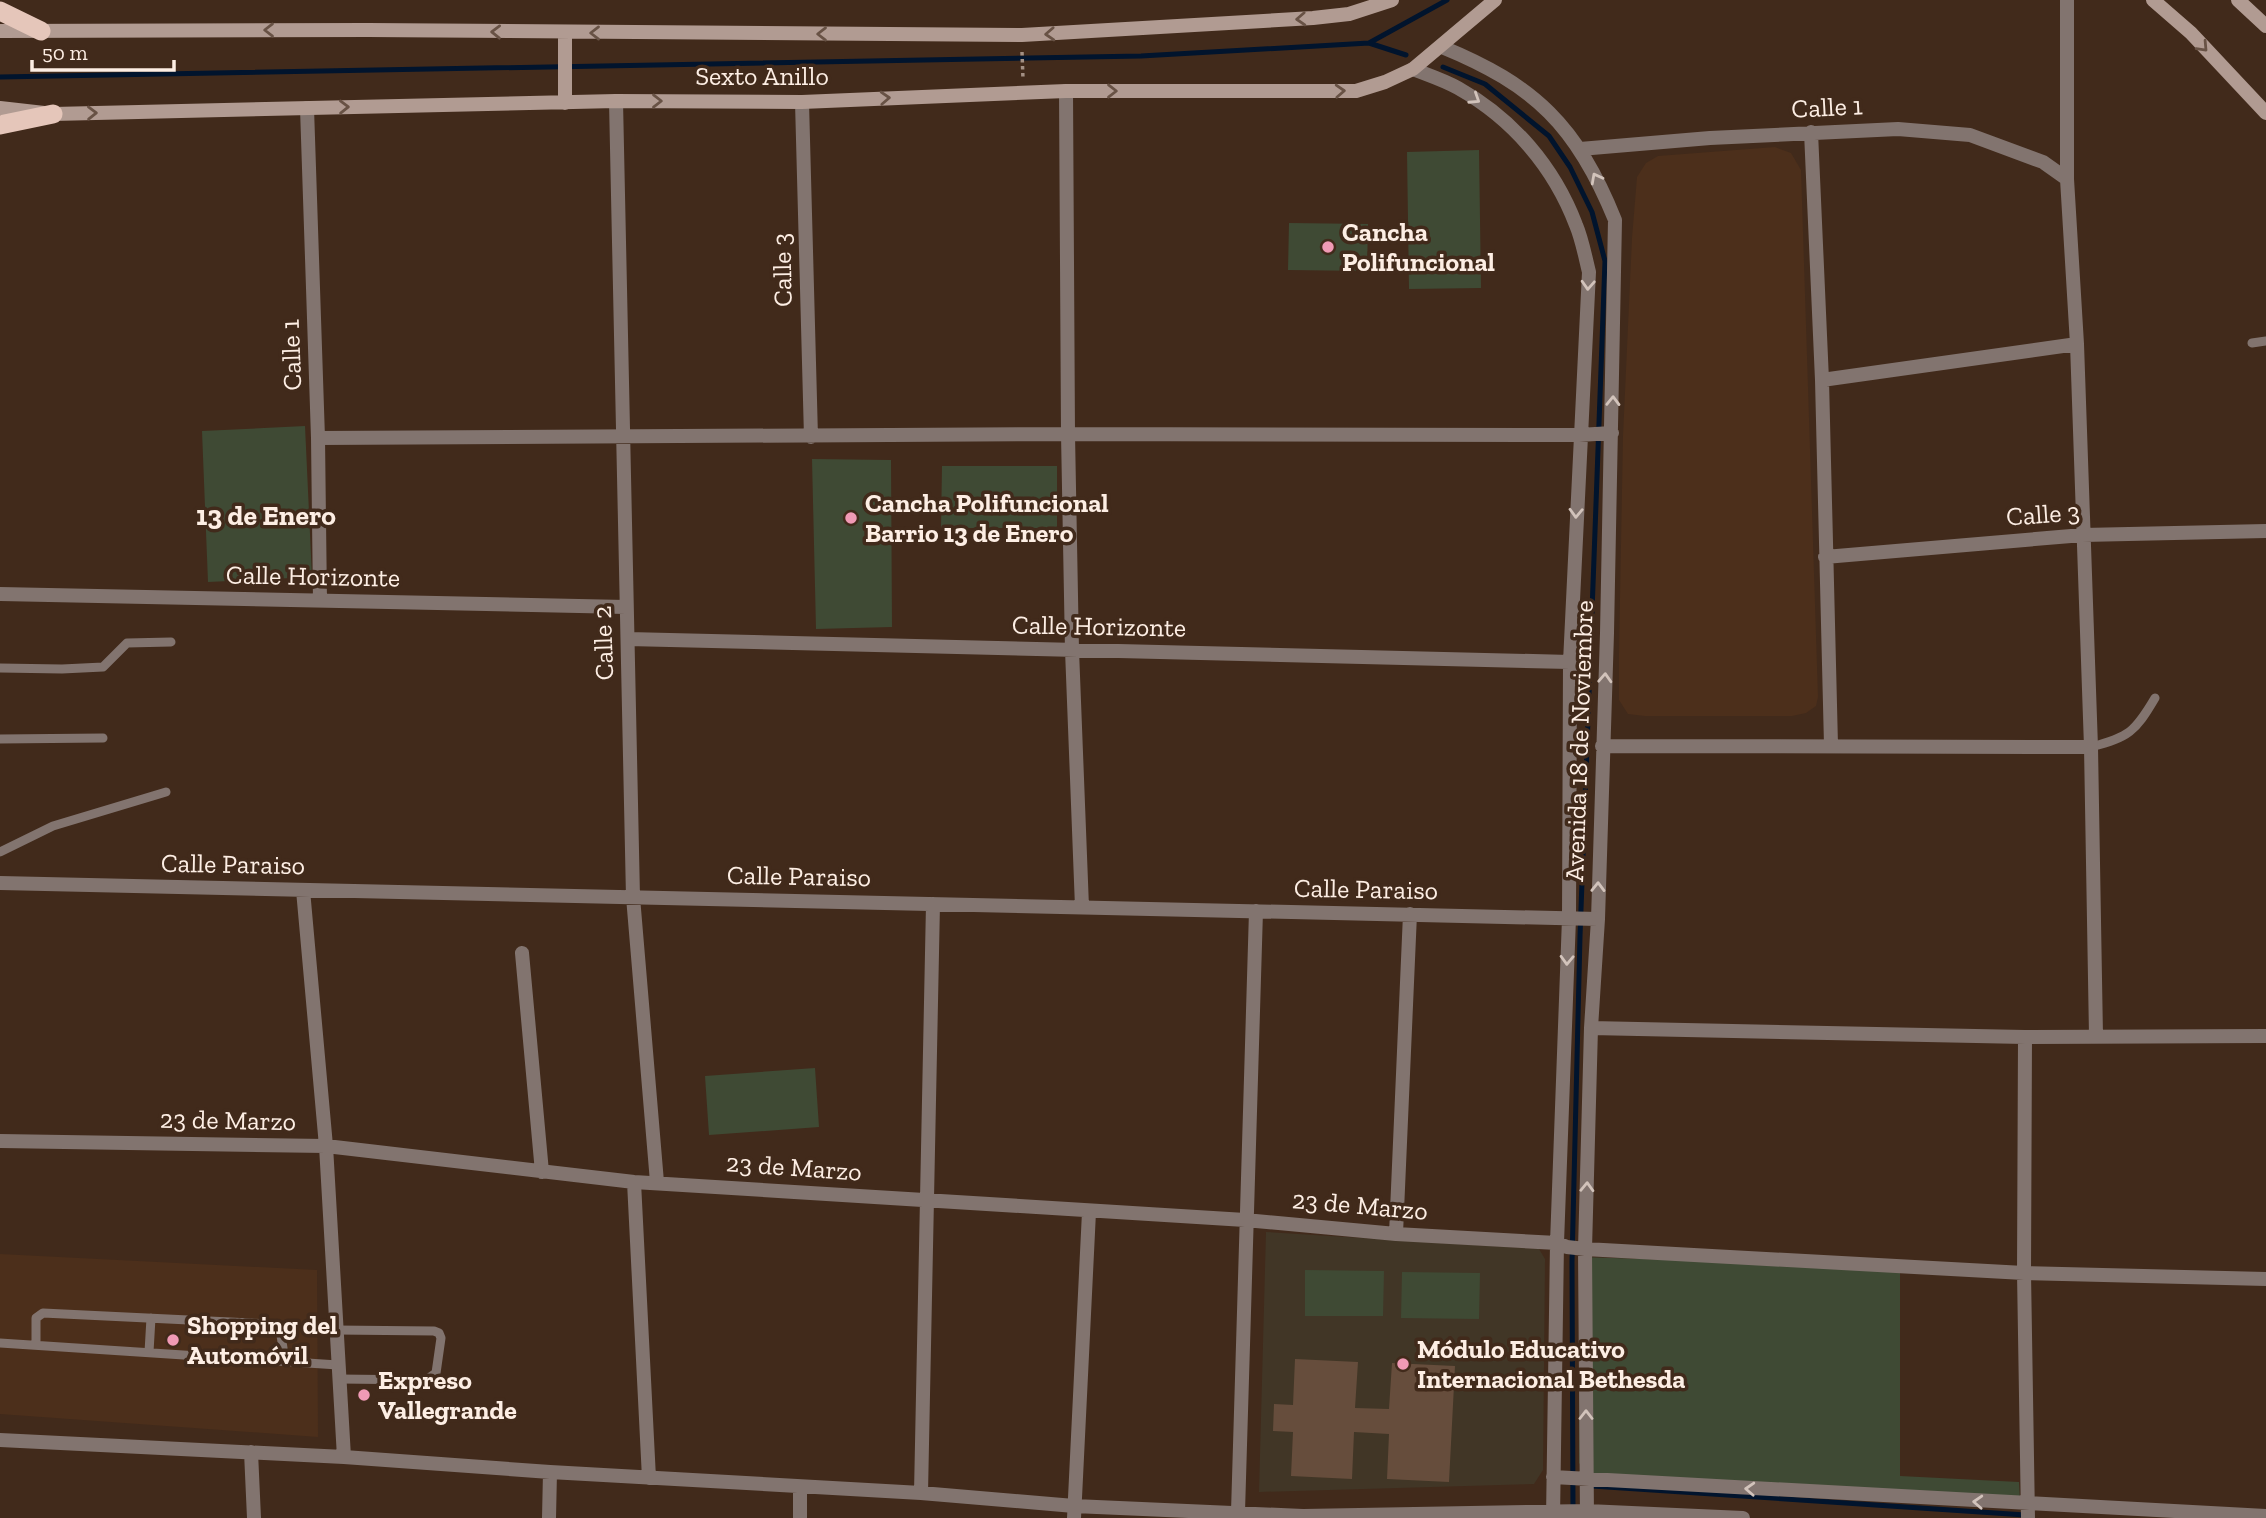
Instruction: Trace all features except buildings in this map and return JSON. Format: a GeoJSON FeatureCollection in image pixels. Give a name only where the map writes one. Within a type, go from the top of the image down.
{"type":"FeatureCollection","features":[{"type":"Feature","properties":{"kind":"highway"},"geometry":{"type":"LineString","coordinates":[[0,11],[41,31]]}},
{"type":"Feature","properties":{"kind":"highway"},"geometry":{"type":"LineString","coordinates":[[0,125],[53,114]]}},
{"type":"Feature","properties":{"kind":"main road","name":"Sexto Anillo"},"geometry":{"type":"LineString","coordinates":[[0,31],[368,30],[1022,35],[1313,18],[1349,14],[1392,0]]}},
{"type":"Feature","properties":{"kind":"main road","name":"Sexto Anillo"},"geometry":{"type":"LineString","coordinates":[[0,108],[53,114],[616,101],[802,102],[1066,91],[1356,91],[1413,69],[1495,0]]}},
{"type":"Feature","properties":{"kind":"main road"},"geometry":{"type":"LineString","coordinates":[[2153,0],[2190,33],[2266,113]]}},
{"type":"Feature","properties":{"kind":"main road"},"geometry":{"type":"LineString","coordinates":[[2238,0],[2266,26]]}},
{"type":"Feature","properties":{"kind":"main road"},"geometry":{"type":"LineString","coordinates":[[565,33],[565,103]]}},
{"type":"Feature","properties":{"kind":"street"},"geometry":{"type":"LineString","coordinates":[[2067,0],[2067,179],[2077,344],[2091,747],[2096,1036]]}},
{"type":"Feature","properties":{"kind":"street","name":"Avenida 18 de Noviembre"},"geometry":{"type":"LineString","coordinates":[[1442,47],[1483,64],[1520,86],[1553,115],[1580,149],[1600,183],[1615,220],[1596,434],[1570,662],[1591,1028],[1572,1247],[1555,1514]]}},
{"type":"Feature","properties":{"kind":"street","name":"Avenida 18 de Noviembre"},"geometry":{"type":"LineString","coordinates":[[1413,69],[1457,87],[1496,113],[1530,145],[1557,184],[1577,226],[1589,272],[1607,633],[1602,746],[1583,918],[1572,1247],[1586,1511]]}},
{"type":"Feature","properties":{"kind":"street"},"geometry":{"type":"LineString","coordinates":[[1066,91],[1072,650],[1082,907]]}},
{"type":"Feature","properties":{"kind":"street","name":"Calle 2"},"geometry":{"type":"LineString","coordinates":[[616,101],[633,897],[657,1182]]}},
{"type":"Feature","properties":{"kind":"street","name":"Calle 3"},"geometry":{"type":"LineString","coordinates":[[802,102],[811,437]]}},
{"type":"Feature","properties":{"kind":"street","name":"Calle 1"},"geometry":{"type":"LineString","coordinates":[[307,107],[318,438],[320,601]]}},
{"type":"Feature","properties":{"kind":"street","name":"Calle 1"},"geometry":{"type":"LineString","coordinates":[[1580,149],[1811,132],[1898,129],[1970,135],[2043,162],[2067,179]]}},
{"type":"Feature","properties":{"kind":"street"},"geometry":{"type":"LineString","coordinates":[[1811,132],[1822,380],[1830,745]]}},
{"type":"Feature","properties":{"kind":"street"},"geometry":{"type":"LineString","coordinates":[[1822,380],[2077,344]]}},
{"type":"Feature","properties":{"kind":"street"},"geometry":{"type":"LineString","coordinates":[[318,438],[1596,434]]}},
{"type":"Feature","properties":{"kind":"street","name":"Calle 3"},"geometry":{"type":"LineString","coordinates":[[1825,557],[2083,535],[2266,531]]}},
{"type":"Feature","properties":{"kind":"street","name":"Calle Horizonte"},"geometry":{"type":"LineString","coordinates":[[0,594],[626,607]]}},
{"type":"Feature","properties":{"kind":"street","name":"Calle Horizonte"},"geometry":{"type":"LineString","coordinates":[[628,639],[1570,662]]}},
{"type":"Feature","properties":{"kind":"street"},"geometry":{"type":"LineString","coordinates":[[1602,746],[2091,747]]}},
{"type":"Feature","properties":{"kind":"street","name":"Calle Paraiso"},"geometry":{"type":"LineString","coordinates":[[0,883],[1583,918]]}},
{"type":"Feature","properties":{"kind":"street"},"geometry":{"type":"LineString","coordinates":[[303,890],[326,1146],[344,1457]]}},
{"type":"Feature","properties":{"kind":"street"},"geometry":{"type":"LineString","coordinates":[[921,1493],[933,904]]}},
{"type":"Feature","properties":{"kind":"street"},"geometry":{"type":"LineString","coordinates":[[1238,1515],[1256,911]]}},
{"type":"Feature","properties":{"kind":"street"},"geometry":{"type":"LineString","coordinates":[[1395,1234],[1410,914]]}},
{"type":"Feature","properties":{"kind":"street"},"geometry":{"type":"LineString","coordinates":[[522,953],[542,1172]]}},
{"type":"Feature","properties":{"kind":"street"},"geometry":{"type":"LineString","coordinates":[[1591,1028],[2025,1037],[2266,1036]]}},
{"type":"Feature","properties":{"kind":"street"},"geometry":{"type":"LineString","coordinates":[[2025,1037],[2027,1511]]}},
{"type":"Feature","properties":{"kind":"street","name":"23 de Marzo"},"geometry":{"type":"LineString","coordinates":[[0,1141],[326,1146],[634,1182],[1245,1220],[1572,1247],[2024,1273],[2266,1279]]}},
{"type":"Feature","properties":{"kind":"street"},"geometry":{"type":"LineString","coordinates":[[634,1182],[649,1478]]}},
{"type":"Feature","properties":{"kind":"street"},"geometry":{"type":"LineString","coordinates":[[1074,1512],[1089,1212]]}},
{"type":"Feature","properties":{"kind":"street"},"geometry":{"type":"LineString","coordinates":[[0,1440],[344,1457],[550,1472],[921,1493],[1074,1512],[1303,1517],[1555,1514],[1586,1511],[1743,1518]]}},
{"type":"Feature","properties":{"kind":"street"},"geometry":{"type":"LineString","coordinates":[[251,1452],[254,1518]]}},
{"type":"Feature","properties":{"kind":"street"},"geometry":{"type":"LineString","coordinates":[[549,1518],[550,1472]]}},
{"type":"Feature","properties":{"kind":"street"},"geometry":{"type":"LineString","coordinates":[[1557,1478],[2027,1511],[2266,1516]]}},
{"type":"Feature","properties":{"kind":"street"},"geometry":{"type":"LineString","coordinates":[[800,1487],[800,1518]]}},
{"type":"Feature","properties":{"kind":"lane"},"geometry":{"type":"LineString","coordinates":[[2252,343],[2266,341]]}},
{"type":"Feature","properties":{"kind":"lane"},"geometry":{"type":"LineString","coordinates":[[0,668],[62,670],[103,667],[127,643],[172,642]]}},
{"type":"Feature","properties":{"kind":"lane"},"geometry":{"type":"LineString","coordinates":[[2091,747],[2120,739],[2132,732],[2155,698]]}},
{"type":"Feature","properties":{"kind":"lane"},"geometry":{"type":"LineString","coordinates":[[0,739],[103,738]]}},
{"type":"Feature","properties":{"kind":"lane"},"geometry":{"type":"LineString","coordinates":[[0,852],[54,826],[166,792]]}},
{"type":"Feature","properties":{"kind":"lane"},"geometry":{"type":"LineString","coordinates":[[36,1345],[36,1318],[43,1312],[272,1325],[280,1329],[285,1361]]}},
{"type":"Feature","properties":{"kind":"lane"},"geometry":{"type":"LineString","coordinates":[[149,1352],[151,1318]]}},
{"type":"Feature","properties":{"kind":"lane"},"geometry":{"type":"LineString","coordinates":[[0,1342],[285,1361],[338,1372],[426,1380],[436,1373],[441,1338],[439,1333],[336,1330]]}},
{"type":"Feature","properties":{"kind":"path"},"geometry":{"type":"LineString","coordinates":[[1022,44],[1023,72]]}},
{"type":"Feature","properties":{"kind":"shaded area"},"geometry":{"type":"Polygon","coordinates":[[[1775,147],[1791,153],[1801,170],[1818,697],[1816,706],[1806,713],[1792,716],[1628,714],[1619,700],[1619,653],[1623,436],[1637,177],[1646,163],[1658,156],[1775,147]]]}},
{"type":"Feature","properties":{"kind":"shaded area","name":"Módulo Educativo Internacional Bethesda"},"geometry":{"type":"Polygon","coordinates":[[[1266,1232],[1539,1249],[1545,1259],[1543,1470],[1534,1484],[1259,1492],[1266,1232]]]}},
{"type":"Feature","properties":{"kind":"shaded area","name":"Shopping del Automóvil"},"geometry":{"type":"Polygon","coordinates":[[[0,1254],[317,1270],[318,1437],[0,1414],[0,1254]]]}},
{"type":"Feature","properties":{"kind":"green space"},"geometry":{"type":"Polygon","coordinates":[[[1479,150],[1481,288],[1409,289],[1407,152],[1479,150]]]}},
{"type":"Feature","properties":{"kind":"green space","name":"Cancha Polifuncional"},"geometry":{"type":"Polygon","coordinates":[[[1289,223],[1368,224],[1367,271],[1288,270],[1289,223]]]}},
{"type":"Feature","properties":{"kind":"green space"},"geometry":{"type":"Polygon","coordinates":[[[305,426],[312,577],[208,582],[202,431],[305,426]]]}},
{"type":"Feature","properties":{"kind":"green space"},"geometry":{"type":"Polygon","coordinates":[[[812,459],[891,460],[892,627],[816,629],[812,459]]]}},
{"type":"Feature","properties":{"kind":"green space"},"geometry":{"type":"Polygon","coordinates":[[[942,466],[1057,466],[1057,528],[941,528],[942,466]]]}},
{"type":"Feature","properties":{"kind":"green space"},"geometry":{"type":"Polygon","coordinates":[[[815,1068],[819,1127],[709,1135],[705,1076],[815,1068]]]}},
{"type":"Feature","properties":{"kind":"green space"},"geometry":{"type":"Polygon","coordinates":[[[1580,1257],[1900,1267],[1900,1476],[2019,1482],[2020,1502],[1589,1474],[1579,1463],[1580,1257]]]}},
{"type":"Feature","properties":{"kind":"green space"},"geometry":{"type":"Polygon","coordinates":[[[1305,1270],[1384,1271],[1383,1316],[1305,1316],[1305,1270]]]}},
{"type":"Feature","properties":{"kind":"green space"},"geometry":{"type":"Polygon","coordinates":[[[1402,1272],[1480,1273],[1479,1319],[1401,1318],[1402,1272]]]}},
{"type":"Feature","properties":{"kind":"waterway"},"geometry":{"type":"LineString","coordinates":[[0,77],[1141,56],[1369,43],[1447,0]]}},
{"type":"Feature","properties":{"kind":"waterway"},"geometry":{"type":"LineString","coordinates":[[1369,43],[1406,55]]}},
{"type":"Feature","properties":{"kind":"waterway"},"geometry":{"type":"LineString","coordinates":[[1443,67],[1485,84],[1549,136],[1570,167],[1592,212],[1605,261],[1580,936],[1572,1262],[1573,1511]]}},
{"type":"Feature","properties":{"kind":"waterway"},"geometry":{"type":"LineString","coordinates":[[1592,1486],[2025,1515]]}},
{"type":"Feature","properties":{"kind":"place","name":"Cancha Polifuncional"},"geometry":{"type":"Point","coordinates":[1328,247]}},
{"type":"Feature","properties":{"kind":"place","name":"Cancha Polifuncional Barrio 13 de Enero"},"geometry":{"type":"Point","coordinates":[851,518]}},
{"type":"Feature","properties":{"kind":"place","name":"Shopping del Automóvil"},"geometry":{"type":"Point","coordinates":[173,1340]}},
{"type":"Feature","properties":{"kind":"place","name":"Módulo Educativo Internacional Bethesda"},"geometry":{"type":"Point","coordinates":[1403,1364]}},
{"type":"Feature","properties":{"kind":"place","name":"Expreso Vallegrande"},"geometry":{"type":"Point","coordinates":[364,1395]}},
{"type":"Feature","properties":{"kind":"district","name":"13 de Enero"},"geometry":{"type":"Point","coordinates":[266,515]}}]}
